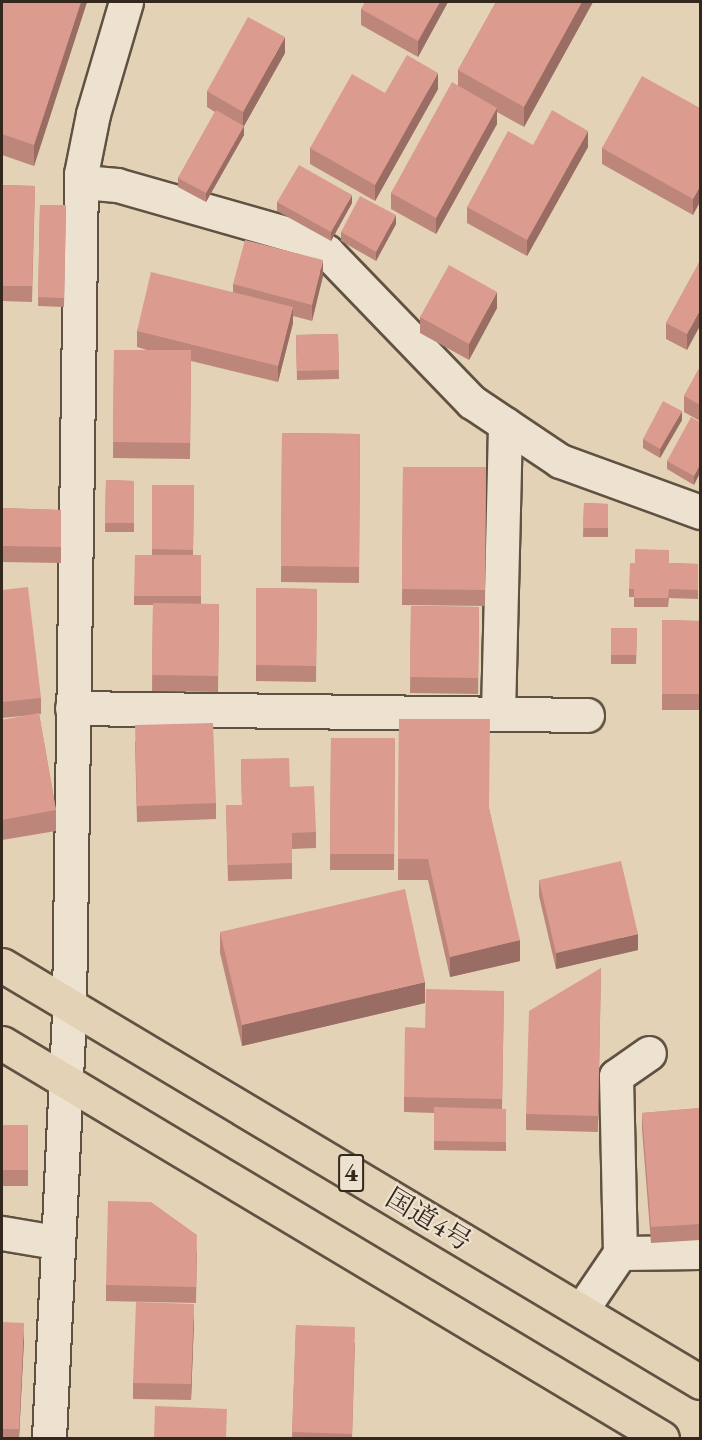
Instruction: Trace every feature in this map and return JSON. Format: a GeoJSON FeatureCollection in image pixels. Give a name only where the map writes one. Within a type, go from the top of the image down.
{"type":"FeatureCollection","features":[{"type":"Feature","properties":{"kind":"highway","name":"国道4号"},"geometry":{"type":"LineString","coordinates":[[2,966],[700,1382]]}},
{"type":"Feature","properties":{"kind":"highway"},"geometry":{"type":"LineString","coordinates":[[2,1043],[662,1438]]}},
{"type":"Feature","properties":{"kind":"street"},"geometry":{"type":"LineString","coordinates":[[49,1438],[63,1081],[69,1006],[72,708],[83,182],[81,174],[93,114],[126,2]]}},
{"type":"Feature","properties":{"kind":"street"},"geometry":{"type":"LineString","coordinates":[[83,182],[117,185],[310,240],[327,252],[472,402],[560,461],[700,512]]}},
{"type":"Feature","properties":{"kind":"street"},"geometry":{"type":"LineString","coordinates":[[498,713],[505,424]]}},
{"type":"Feature","properties":{"kind":"street"},"geometry":{"type":"LineString","coordinates":[[72,708],[587,715]]}},
{"type":"Feature","properties":{"kind":"street"},"geometry":{"type":"LineString","coordinates":[[582,1310],[621,1253],[616,1076],[649,1053]]}},
{"type":"Feature","properties":{"kind":"street"},"geometry":{"type":"LineString","coordinates":[[2,1233],[56,1242]]}},
{"type":"Feature","properties":{"kind":"street"},"geometry":{"type":"LineString","coordinates":[[621,1253],[700,1252]]}},
{"type":"Feature","properties":{"kind":"building"},"geometry":{"type":"Polygon","coordinates":[[[2,2],[81,2],[34,145],[2,134],[2,2]]]}},
{"type":"Feature","properties":{"kind":"building"},"geometry":{"type":"Polygon","coordinates":[[[365,2],[440,2],[418,41],[361,9],[365,2]]]}},
{"type":"Feature","properties":{"kind":"building"},"geometry":{"type":"Polygon","coordinates":[[[496,2],[582,2],[524,107],[458,70],[496,2]]]}},
{"type":"Feature","properties":{"kind":"building"},"geometry":{"type":"Polygon","coordinates":[[[248,17],[285,37],[243,112],[207,91],[248,17]]]}},
{"type":"Feature","properties":{"kind":"building"},"geometry":{"type":"Polygon","coordinates":[[[407,55],[438,73],[375,185],[310,148],[352,74],[385,93],[407,55]]]}},
{"type":"Feature","properties":{"kind":"building"},"geometry":{"type":"Polygon","coordinates":[[[642,76],[700,108],[700,186],[693,199],[602,148],[642,76]]]}},
{"type":"Feature","properties":{"kind":"building"},"geometry":{"type":"Polygon","coordinates":[[[452,82],[497,108],[436,218],[391,193],[452,82]]]}},
{"type":"Feature","properties":{"kind":"building"},"geometry":{"type":"Polygon","coordinates":[[[216,110],[244,126],[206,193],[178,178],[216,110]]]}},
{"type":"Feature","properties":{"kind":"building"},"geometry":{"type":"Polygon","coordinates":[[[552,110],[588,131],[527,240],[467,207],[508,131],[533,145],[552,110]]]}},
{"type":"Feature","properties":{"kind":"building"},"geometry":{"type":"Polygon","coordinates":[[[299,165],[352,195],[331,232],[277,202],[299,165]]]}},
{"type":"Feature","properties":{"kind":"building"},"geometry":{"type":"Polygon","coordinates":[[[2,185],[35,186],[32,286],[2,286],[2,185]]]}},
{"type":"Feature","properties":{"kind":"building"},"geometry":{"type":"Polygon","coordinates":[[[360,196],[396,215],[376,252],[341,232],[360,196]]]}},
{"type":"Feature","properties":{"kind":"building"},"geometry":{"type":"Polygon","coordinates":[[[40,205],[66,205],[64,298],[38,297],[40,205]]]}},
{"type":"Feature","properties":{"kind":"building"},"geometry":{"type":"Polygon","coordinates":[[[245,240],[323,260],[312,305],[233,284],[245,240]]]}},
{"type":"Feature","properties":{"kind":"building"},"geometry":{"type":"Polygon","coordinates":[[[700,261],[700,310],[687,334],[666,323],[700,261]]]}},
{"type":"Feature","properties":{"kind":"building"},"geometry":{"type":"Polygon","coordinates":[[[449,265],[497,292],[469,344],[420,317],[449,265]]]}},
{"type":"Feature","properties":{"kind":"building"},"geometry":{"type":"Polygon","coordinates":[[[151,272],[293,307],[278,366],[137,331],[151,272]]]}},
{"type":"Feature","properties":{"kind":"building"},"geometry":{"type":"Polygon","coordinates":[[[338,334],[339,370],[297,371],[296,335],[338,334]]]}},
{"type":"Feature","properties":{"kind":"building"},"geometry":{"type":"Polygon","coordinates":[[[114,350],[191,350],[190,443],[113,442],[114,350]]]}},
{"type":"Feature","properties":{"kind":"building"},"geometry":{"type":"Polygon","coordinates":[[[700,367],[700,405],[684,396],[700,367]]]}},
{"type":"Feature","properties":{"kind":"building"},"geometry":{"type":"Polygon","coordinates":[[[663,401],[682,411],[660,449],[643,439],[663,401]]]}},
{"type":"Feature","properties":{"kind":"building"},"geometry":{"type":"Polygon","coordinates":[[[691,417],[700,422],[700,464],[694,476],[667,461],[691,417]]]}},
{"type":"Feature","properties":{"kind":"building"},"geometry":{"type":"Polygon","coordinates":[[[282,433],[360,434],[359,567],[281,566],[282,433]]]}},
{"type":"Feature","properties":{"kind":"building"},"geometry":{"type":"Polygon","coordinates":[[[403,467],[486,467],[485,590],[402,589],[403,467]]]}},
{"type":"Feature","properties":{"kind":"building"},"geometry":{"type":"Polygon","coordinates":[[[106,480],[134,481],[134,523],[105,523],[106,480]]]}},
{"type":"Feature","properties":{"kind":"building"},"geometry":{"type":"Polygon","coordinates":[[[152,485],[194,485],[193,550],[152,549],[152,485]]]}},
{"type":"Feature","properties":{"kind":"building"},"geometry":{"type":"Polygon","coordinates":[[[584,503],[608,504],[608,528],[583,528],[584,503]]]}},
{"type":"Feature","properties":{"kind":"building"},"geometry":{"type":"Polygon","coordinates":[[[2,508],[61,510],[61,547],[2,546],[2,508]]]}},
{"type":"Feature","properties":{"kind":"building"},"geometry":{"type":"Polygon","coordinates":[[[635,549],[669,550],[669,563],[698,564],[698,590],[669,589],[668,598],[634,598],[634,589],[629,589],[630,563],[635,563],[635,549]]]}},
{"type":"Feature","properties":{"kind":"building"},"geometry":{"type":"Polygon","coordinates":[[[135,555],[201,555],[201,596],[134,596],[135,555]]]}},
{"type":"Feature","properties":{"kind":"building"},"geometry":{"type":"Polygon","coordinates":[[[28,587],[41,698],[2,702],[2,590],[28,587]]]}},
{"type":"Feature","properties":{"kind":"building"},"geometry":{"type":"Polygon","coordinates":[[[256,588],[317,589],[316,666],[256,665],[256,588]]]}},
{"type":"Feature","properties":{"kind":"building"},"geometry":{"type":"Polygon","coordinates":[[[153,603],[219,604],[218,676],[152,675],[153,603]]]}},
{"type":"Feature","properties":{"kind":"building"},"geometry":{"type":"Polygon","coordinates":[[[411,606],[479,607],[478,678],[410,677],[411,606]]]}},
{"type":"Feature","properties":{"kind":"building"},"geometry":{"type":"Polygon","coordinates":[[[662,620],[700,621],[700,694],[662,694],[662,620]]]}},
{"type":"Feature","properties":{"kind":"building"},"geometry":{"type":"Polygon","coordinates":[[[611,628],[637,628],[636,655],[611,655],[611,628]]]}},
{"type":"Feature","properties":{"kind":"building"},"geometry":{"type":"Polygon","coordinates":[[[39,713],[56,810],[2,820],[2,720],[39,713]]]}},
{"type":"Feature","properties":{"kind":"building"},"geometry":{"type":"Polygon","coordinates":[[[399,719],[490,719],[489,808],[520,940],[450,957],[428,859],[398,859],[399,719]]]}},
{"type":"Feature","properties":{"kind":"building"},"geometry":{"type":"Polygon","coordinates":[[[213,723],[216,803],[137,806],[135,725],[213,723]]]}},
{"type":"Feature","properties":{"kind":"building"},"geometry":{"type":"Polygon","coordinates":[[[331,738],[395,738],[394,854],[330,854],[331,738]]]}},
{"type":"Feature","properties":{"kind":"building"},"geometry":{"type":"Polygon","coordinates":[[[289,758],[290,787],[314,786],[316,832],[292,833],[292,863],[228,865],[226,805],[242,805],[241,759],[289,758]]]}},
{"type":"Feature","properties":{"kind":"building"},"geometry":{"type":"Polygon","coordinates":[[[621,861],[638,934],[556,953],[539,880],[621,861]]]}},
{"type":"Feature","properties":{"kind":"building"},"geometry":{"type":"Polygon","coordinates":[[[405,889],[425,982],[242,1025],[220,932],[405,889]]]}},
{"type":"Feature","properties":{"kind":"building"},"geometry":{"type":"Polygon","coordinates":[[[601,968],[598,1116],[526,1114],[529,1011],[601,968]]]}},
{"type":"Feature","properties":{"kind":"building"},"geometry":{"type":"Polygon","coordinates":[[[426,989],[504,991],[502,1099],[404,1097],[405,1027],[425,1028],[426,989]]]}},
{"type":"Feature","properties":{"kind":"building"},"geometry":{"type":"Polygon","coordinates":[[[434,1107],[506,1109],[506,1142],[434,1141],[434,1107]]]}},
{"type":"Feature","properties":{"kind":"building"},"geometry":{"type":"Polygon","coordinates":[[[700,1108],[700,1224],[651,1227],[642,1113],[700,1108]]]}},
{"type":"Feature","properties":{"kind":"building"},"geometry":{"type":"Polygon","coordinates":[[[2,1125],[28,1125],[28,1170],[2,1170],[2,1125]]]}},
{"type":"Feature","properties":{"kind":"building"},"geometry":{"type":"Polygon","coordinates":[[[108,1201],[151,1202],[197,1235],[196,1287],[106,1285],[108,1201]]]}},
{"type":"Feature","properties":{"kind":"building"},"geometry":{"type":"Polygon","coordinates":[[[136,1302],[194,1304],[191,1384],[133,1383],[136,1302]]]}},
{"type":"Feature","properties":{"kind":"building"},"geometry":{"type":"Polygon","coordinates":[[[2,1322],[24,1323],[19,1429],[2,1429],[2,1322]]]}},
{"type":"Feature","properties":{"kind":"building"},"geometry":{"type":"Polygon","coordinates":[[[296,1325],[355,1327],[352,1434],[292,1432],[296,1325]]]}},
{"type":"Feature","properties":{"kind":"building"},"geometry":{"type":"Polygon","coordinates":[[[155,1406],[227,1409],[226,1438],[154,1438],[155,1406]]]}}]}
